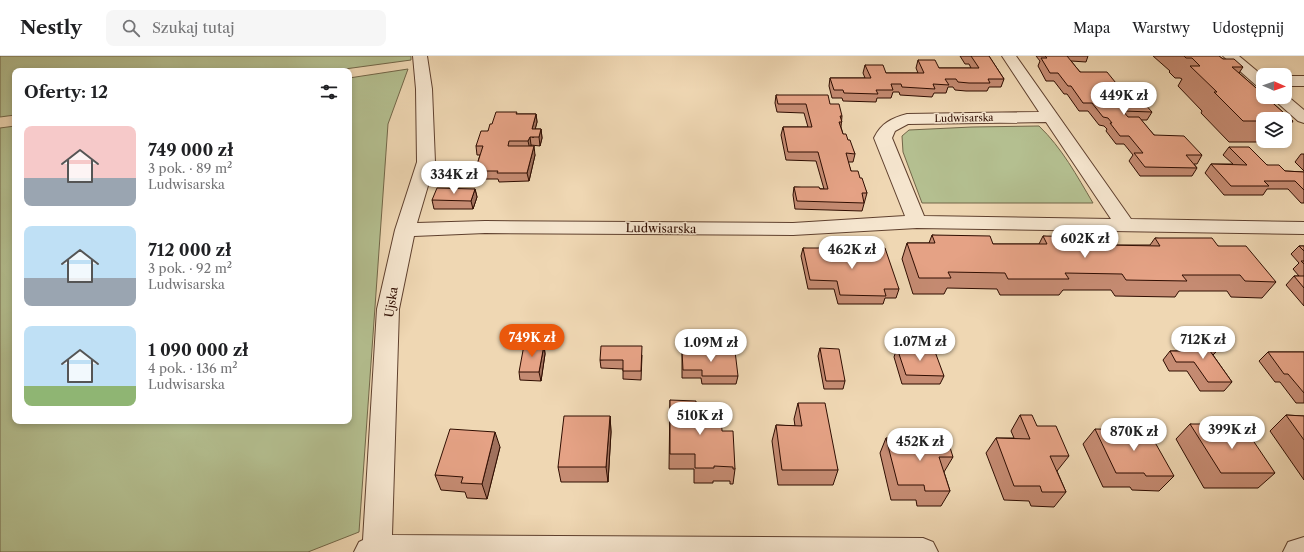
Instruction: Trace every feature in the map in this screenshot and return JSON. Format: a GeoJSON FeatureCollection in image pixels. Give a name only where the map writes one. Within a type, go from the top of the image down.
{"type":"FeatureCollection","features":[{"type":"Feature","properties":{"kind":"street","name":"Ujska"},"geometry":{"type":"LineString","coordinates":[[374,551],[388,309],[406,230],[426,162],[424,89],[420,56]]}},
{"type":"Feature","properties":{"kind":"street"},"geometry":{"type":"LineString","coordinates":[[1009,56],[1125,225]]}},
{"type":"Feature","properties":{"kind":"street"},"geometry":{"type":"LineString","coordinates":[[1230,56],[1256,77]]}},
{"type":"Feature","properties":{"kind":"street"},"geometry":{"type":"LineString","coordinates":[[1292,82],[1304,81]]}},
{"type":"Feature","properties":{"kind":"street"},"geometry":{"type":"LineString","coordinates":[[1287,104],[1304,118]]}},
{"type":"Feature","properties":{"kind":"street","name":"Ludwisarska"},"geometry":{"type":"LineString","coordinates":[[917,222],[883,138],[885,131],[890,126],[907,119],[1050,117]]}},
{"type":"Feature","properties":{"kind":"street","name":"Ludwisarska"},"geometry":{"type":"LineString","coordinates":[[406,230],[485,227],[793,229],[917,222],[1304,228]]}},
{"type":"Feature","properties":{"kind":"street"},"geometry":{"type":"LineString","coordinates":[[374,551],[924,552]]}},
{"type":"Feature","properties":{"kind":"street"},"geometry":{"type":"LineString","coordinates":[[1298,552],[1304,551]]}},
{"type":"Feature","properties":{"kind":"green space"},"geometry":{"type":"Polygon","coordinates":[[[0,56],[411,56],[411,60],[352,68],[12,68],[12,115],[0,117],[0,56]]]}},
{"type":"Feature","properties":{"kind":"green space"},"geometry":{"type":"Polygon","coordinates":[[[408,69],[388,124],[359,532],[308,552],[0,552],[0,128],[12,126],[12,424],[352,424],[352,78],[408,69]]]}},
{"type":"Feature","properties":{"kind":"green space"},"geometry":{"type":"Polygon","coordinates":[[[1039,126],[1062,153],[1093,203],[922,203],[903,152],[902,136],[909,130],[1039,126]]]}},
{"type":"Feature","properties":{"kind":"building"},"geometry":{"type":"Polygon","coordinates":[[[971,56],[989,56],[1004,79],[988,79],[990,83],[969,83],[958,82],[956,79],[945,79],[949,85],[933,84],[935,89],[902,87],[901,84],[891,84],[893,90],[876,90],[878,94],[844,93],[843,90],[834,90],[830,78],[871,78],[865,65],[883,65],[886,73],[924,73],[918,60],[935,60],[939,68],[979,68],[971,56]]]}},
{"type":"Feature","properties":{"kind":"building"},"geometry":{"type":"Polygon","coordinates":[[[1045,56],[1067,56],[1080,72],[1107,72],[1120,88],[1102,87],[1115,102],[1143,102],[1152,112],[1123,111],[1128,117],[1139,117],[1154,135],[1184,136],[1202,155],[1186,155],[1197,168],[1145,167],[1134,153],[1143,153],[1129,136],[1120,136],[1108,118],[1103,117],[1092,103],[1083,103],[1071,86],[1068,86],[1058,73],[1050,73],[1041,58],[1047,58],[1045,56]]]}},
{"type":"Feature","properties":{"kind":"building"},"geometry":{"type":"Polygon","coordinates":[[[1184,56],[1219,56],[1223,59],[1234,59],[1243,67],[1232,67],[1256,88],[1256,104],[1274,104],[1283,112],[1256,112],[1256,121],[1243,121],[1214,92],[1217,92],[1190,66],[1200,66],[1192,58],[1186,58],[1184,56]]]}},
{"type":"Feature","properties":{"kind":"building"},"geometry":{"type":"Polygon","coordinates":[[[776,95],[828,95],[830,104],[839,104],[842,122],[839,122],[843,134],[846,134],[848,140],[850,140],[855,154],[846,153],[851,171],[858,171],[867,193],[862,193],[864,203],[797,201],[794,187],[819,187],[820,189],[828,189],[818,152],[788,152],[783,127],[812,127],[806,104],[778,104],[776,95]]]}},
{"type":"Feature","properties":{"kind":"building"},"geometry":{"type":"Polygon","coordinates":[[[496,112],[536,114],[532,129],[541,129],[539,137],[530,137],[528,141],[509,141],[508,146],[534,146],[527,173],[475,171],[483,146],[476,146],[481,131],[488,131],[496,112]]]}},
{"type":"Feature","properties":{"kind":"building"},"geometry":{"type":"Polygon","coordinates":[[[1229,147],[1249,147],[1267,165],[1279,165],[1285,171],[1304,172],[1304,190],[1295,181],[1264,181],[1269,186],[1231,186],[1211,164],[1247,165],[1229,147]]]}},
{"type":"Feature","properties":{"kind":"building"},"geometry":{"type":"Polygon","coordinates":[[[437,188],[475,189],[471,201],[432,200],[437,188]]]}},
{"type":"Feature","properties":{"kind":"building"},"geometry":{"type":"Polygon","coordinates":[[[932,235],[990,236],[993,244],[1047,244],[1043,236],[1100,237],[1105,245],[1160,246],[1155,238],[1212,238],[1218,246],[1246,246],[1276,282],[1245,281],[1240,275],[1182,275],[1187,281],[1126,280],[1122,274],[1065,273],[1069,279],[1008,279],[1005,273],[948,272],[951,278],[919,278],[907,243],[935,243],[932,235]]]}},
{"type":"Feature","properties":{"kind":"building"},"geometry":{"type":"Polygon","coordinates":[[[1299,246],[1304,246],[1304,251],[1299,246]]]}},
{"type":"Feature","properties":{"kind":"building"},"geometry":{"type":"Polygon","coordinates":[[[803,248],[848,248],[850,255],[868,255],[866,248],[885,248],[899,289],[884,289],[886,296],[840,295],[837,281],[810,280],[803,248]]]}},
{"type":"Feature","properties":{"kind":"building"},"geometry":{"type":"Polygon","coordinates":[[[1294,276],[1304,276],[1304,288],[1294,276]]]}},
{"type":"Feature","properties":{"kind":"building"},"geometry":{"type":"Polygon","coordinates":[[[1185,339],[1207,339],[1216,352],[1210,351],[1232,382],[1208,382],[1194,362],[1176,362],[1170,351],[1194,351],[1185,339]]]}},
{"type":"Feature","properties":{"kind":"building"},"geometry":{"type":"Polygon","coordinates":[[[524,345],[544,345],[539,372],[519,372],[524,345]]]}},
{"type":"Feature","properties":{"kind":"building"},"geometry":{"type":"Polygon","coordinates":[[[601,346],[642,346],[641,371],[623,371],[623,360],[600,360],[601,346]]]}},
{"type":"Feature","properties":{"kind":"building"},"geometry":{"type":"Polygon","coordinates":[[[820,348],[839,349],[845,381],[826,381],[820,348]]]}},
{"type":"Feature","properties":{"kind":"building"},"geometry":{"type":"Polygon","coordinates":[[[897,348],[934,349],[944,376],[906,375],[897,348]]]}},
{"type":"Feature","properties":{"kind":"building"},"geometry":{"type":"Polygon","coordinates":[[[682,351],[735,351],[738,376],[702,376],[702,370],[683,370],[682,351]]]}},
{"type":"Feature","properties":{"kind":"building"},"geometry":{"type":"Polygon","coordinates":[[[1268,352],[1304,352],[1304,393],[1288,374],[1284,374],[1268,352]]]}},
{"type":"Feature","properties":{"kind":"building"},"geometry":{"type":"Polygon","coordinates":[[[670,400],[696,401],[696,412],[721,412],[722,431],[733,431],[735,469],[733,469],[733,467],[714,466],[714,468],[695,468],[695,454],[670,454],[670,400]]]}},
{"type":"Feature","properties":{"kind":"building"},"geometry":{"type":"Polygon","coordinates":[[[798,403],[825,403],[838,470],[782,470],[776,425],[802,426],[798,403]]]}},
{"type":"Feature","properties":{"kind":"building"},"geometry":{"type":"Polygon","coordinates":[[[1020,415],[1032,415],[1037,426],[1056,426],[1069,456],[1050,456],[1066,492],[1042,492],[1040,486],[1014,486],[996,438],[1030,439],[1020,415]]]}},
{"type":"Feature","properties":{"kind":"building"},"geometry":{"type":"Polygon","coordinates":[[[1286,415],[1304,416],[1304,440],[1286,415]]]}},
{"type":"Feature","properties":{"kind":"building"},"geometry":{"type":"Polygon","coordinates":[[[564,416],[610,416],[606,467],[558,467],[564,416]]]}},
{"type":"Feature","properties":{"kind":"building"},"geometry":{"type":"Polygon","coordinates":[[[1190,424],[1228,424],[1233,433],[1248,433],[1275,473],[1221,473],[1190,424]]]}},
{"type":"Feature","properties":{"kind":"building"},"geometry":{"type":"Polygon","coordinates":[[[450,429],[495,432],[482,484],[461,483],[463,477],[435,475],[450,429]]]}},
{"type":"Feature","properties":{"kind":"building"},"geometry":{"type":"Polygon","coordinates":[[[1095,429],[1148,430],[1174,476],[1146,476],[1144,473],[1116,473],[1095,429]]]}},
{"type":"Feature","properties":{"kind":"building"},"geometry":{"type":"Polygon","coordinates":[[[886,438],[947,438],[953,457],[939,457],[950,491],[925,491],[924,485],[898,485],[886,438]]]}}]}
